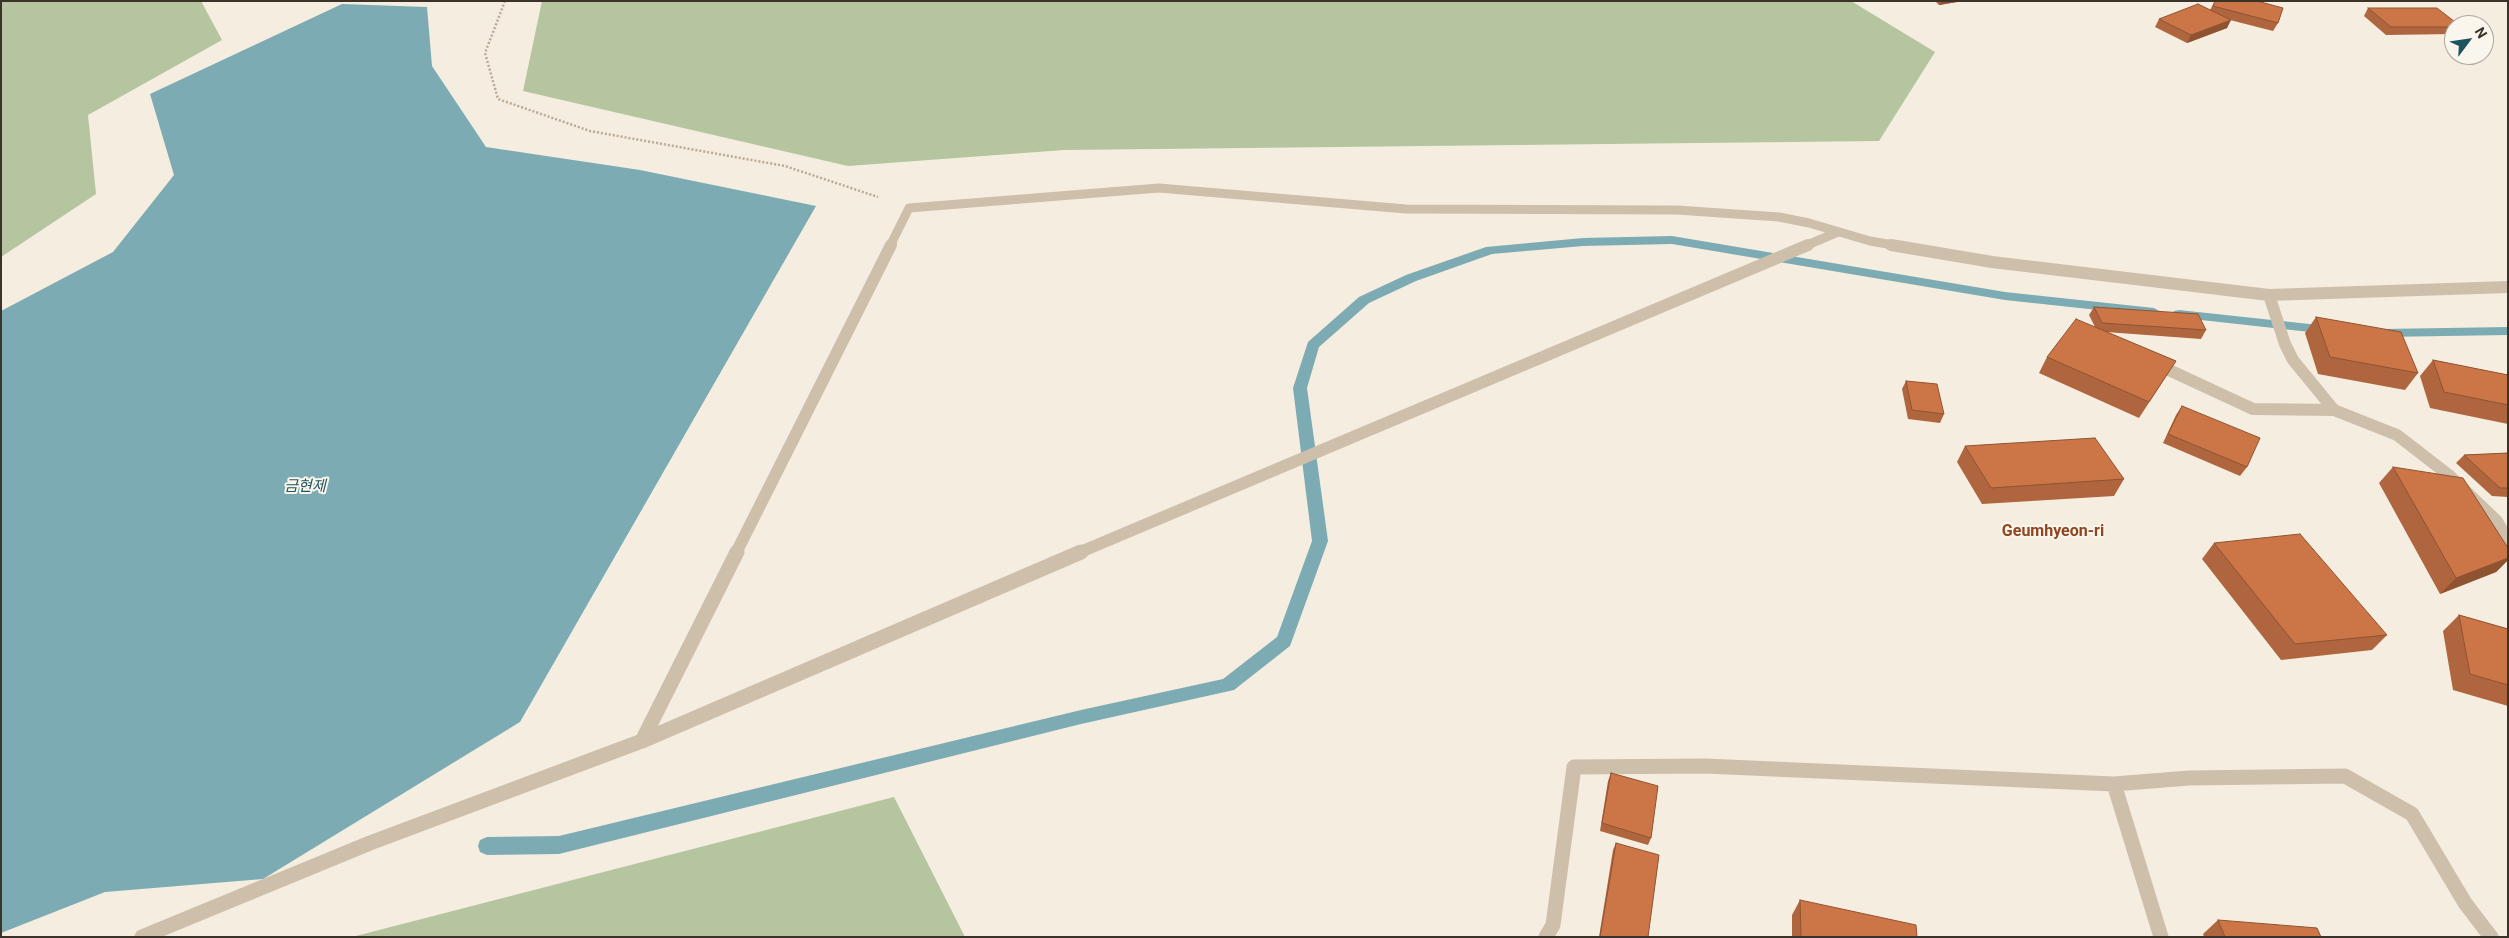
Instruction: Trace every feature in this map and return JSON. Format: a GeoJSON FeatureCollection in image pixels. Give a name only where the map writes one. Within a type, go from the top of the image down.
{"type":"FeatureCollection","features":[{"type":"Feature","properties":{"kind":"street"},"geometry":{"type":"LineString","coordinates":[[642,741],[909,208],[1160,188],[1406,209],[1677,210],[1779,217],[1870,241],[1992,262],[2271,300],[2508,286]]}},
{"type":"Feature","properties":{"kind":"street"},"geometry":{"type":"LineString","coordinates":[[142,937],[370,843],[642,741],[1278,467],[1838,232]]}},
{"type":"Feature","properties":{"kind":"street"},"geometry":{"type":"LineString","coordinates":[[2271,300],[2285,344],[2293,360],[2334,410]]}},
{"type":"Feature","properties":{"kind":"street"},"geometry":{"type":"LineString","coordinates":[[2143,359],[2185,376],[2253,409],[2334,410],[2397,435],[2450,476],[2490,514],[2497,521],[2508,541]]}},
{"type":"Feature","properties":{"kind":"street"},"geometry":{"type":"LineString","coordinates":[[1546,937],[1553,925],[1574,767],[1705,766],[2114,784],[2189,778],[2345,776],[2412,814],[2464,903],[2490,937]]}},
{"type":"Feature","properties":{"kind":"street"},"geometry":{"type":"LineString","coordinates":[[2114,784],[2161,937]]}},
{"type":"Feature","properties":{"kind":"path"},"geometry":{"type":"LineString","coordinates":[[505,1],[485,53],[498,99],[590,131],[785,166],[909,208]]}},
{"type":"Feature","properties":{"kind":"green space"},"geometry":{"type":"Polygon","coordinates":[[[1,1],[201,1],[222,40],[88,115],[96,194],[1,257],[1,1]]]}},
{"type":"Feature","properties":{"kind":"green space"},"geometry":{"type":"Polygon","coordinates":[[[542,1],[1851,1],[1935,52],[1879,141],[1064,150],[848,166],[523,91],[542,1]]]}},
{"type":"Feature","properties":{"kind":"green space"},"geometry":{"type":"Polygon","coordinates":[[[894,797],[965,937],[352,937],[894,797]]]}},
{"type":"Feature","properties":{"kind":"water","name":"금현제"},"geometry":{"type":"Polygon","coordinates":[[[342,4],[427,7],[432,66],[486,147],[640,170],[816,206],[520,722],[263,879],[105,892],[1,933],[1,311],[113,252],[174,175],[150,94],[342,4]]]}},
{"type":"Feature","properties":{"kind":"building"},"geometry":{"type":"Polygon","coordinates":[[[2215,1],[2257,1],[2283,8],[2278,23],[2213,6],[2215,1]]]}},
{"type":"Feature","properties":{"kind":"building"},"geometry":{"type":"Polygon","coordinates":[[[2198,4],[2231,20],[2191,35],[2159,19],[2198,4]]]}},
{"type":"Feature","properties":{"kind":"building"},"geometry":{"type":"Polygon","coordinates":[[[2368,8],[2437,8],[2446,15],[2444,15],[2444,27],[2391,27],[2368,8]]]}},
{"type":"Feature","properties":{"kind":"building"},"geometry":{"type":"Polygon","coordinates":[[[2094,307],[2198,314],[2206,330],[2102,323],[2094,307]]]}},
{"type":"Feature","properties":{"kind":"building"},"geometry":{"type":"Polygon","coordinates":[[[2316,317],[2401,332],[2418,373],[2330,357],[2316,317]]]}},
{"type":"Feature","properties":{"kind":"building"},"geometry":{"type":"Polygon","coordinates":[[[2076,319],[2176,361],[2149,402],[2047,357],[2076,319]]]}},
{"type":"Feature","properties":{"kind":"building"},"geometry":{"type":"Polygon","coordinates":[[[2433,360],[2508,375],[2508,405],[2444,392],[2433,360]]]}},
{"type":"Feature","properties":{"kind":"building"},"geometry":{"type":"Polygon","coordinates":[[[1906,381],[1937,384],[1944,414],[1912,410],[1906,381]]]}},
{"type":"Feature","properties":{"kind":"building"},"geometry":{"type":"Polygon","coordinates":[[[2182,406],[2260,438],[2247,467],[2168,434],[2182,406]]]}},
{"type":"Feature","properties":{"kind":"building"},"geometry":{"type":"Polygon","coordinates":[[[2095,438],[2124,479],[1991,488],[1965,446],[2095,438]]]}},
{"type":"Feature","properties":{"kind":"building"},"geometry":{"type":"Polygon","coordinates":[[[2508,453],[2508,488],[2500,488],[2464,455],[2508,453]]]}},
{"type":"Feature","properties":{"kind":"building"},"geometry":{"type":"Polygon","coordinates":[[[2393,467],[2463,478],[2508,548],[2508,558],[2456,578],[2393,467]]]}},
{"type":"Feature","properties":{"kind":"building"},"geometry":{"type":"Polygon","coordinates":[[[2300,534],[2387,635],[2295,644],[2214,543],[2300,534]]]}},
{"type":"Feature","properties":{"kind":"building"},"geometry":{"type":"Polygon","coordinates":[[[2459,615],[2508,629],[2508,685],[2470,674],[2459,615]]]}},
{"type":"Feature","properties":{"kind":"building"},"geometry":{"type":"Polygon","coordinates":[[[1611,773],[1658,786],[1651,838],[1602,823],[1611,773]]]}},
{"type":"Feature","properties":{"kind":"building"},"geometry":{"type":"Polygon","coordinates":[[[1616,843],[1659,855],[1648,937],[1600,937],[1616,843]]]}},
{"type":"Feature","properties":{"kind":"building"},"geometry":{"type":"Polygon","coordinates":[[[1800,900],[1916,925],[1917,937],[1801,937],[1800,900]]]}},
{"type":"Feature","properties":{"kind":"building"},"geometry":{"type":"Polygon","coordinates":[[[2218,920],[2317,928],[2321,937],[2225,937],[2218,920]]]}},
{"type":"Feature","properties":{"kind":"waterway"},"geometry":{"type":"LineString","coordinates":[[487,846],[559,845],[1081,717],[1228,685],[1284,641],[1320,541],[1300,388],[1313,345],[1364,300],[1411,278],[1490,250],[1583,242],[1672,240],[2005,296],[2154,312]]}},
{"type":"Feature","properties":{"kind":"waterway"},"geometry":{"type":"LineString","coordinates":[[2179,314],[2328,330]]}},
{"type":"Feature","properties":{"kind":"waterway"},"geometry":{"type":"LineString","coordinates":[[2383,333],[2508,331]]}},
{"type":"Feature","properties":{"kind":"district","name":"Geumhyeon-ri"},"geometry":{"type":"Point","coordinates":[2053,532]}}]}
